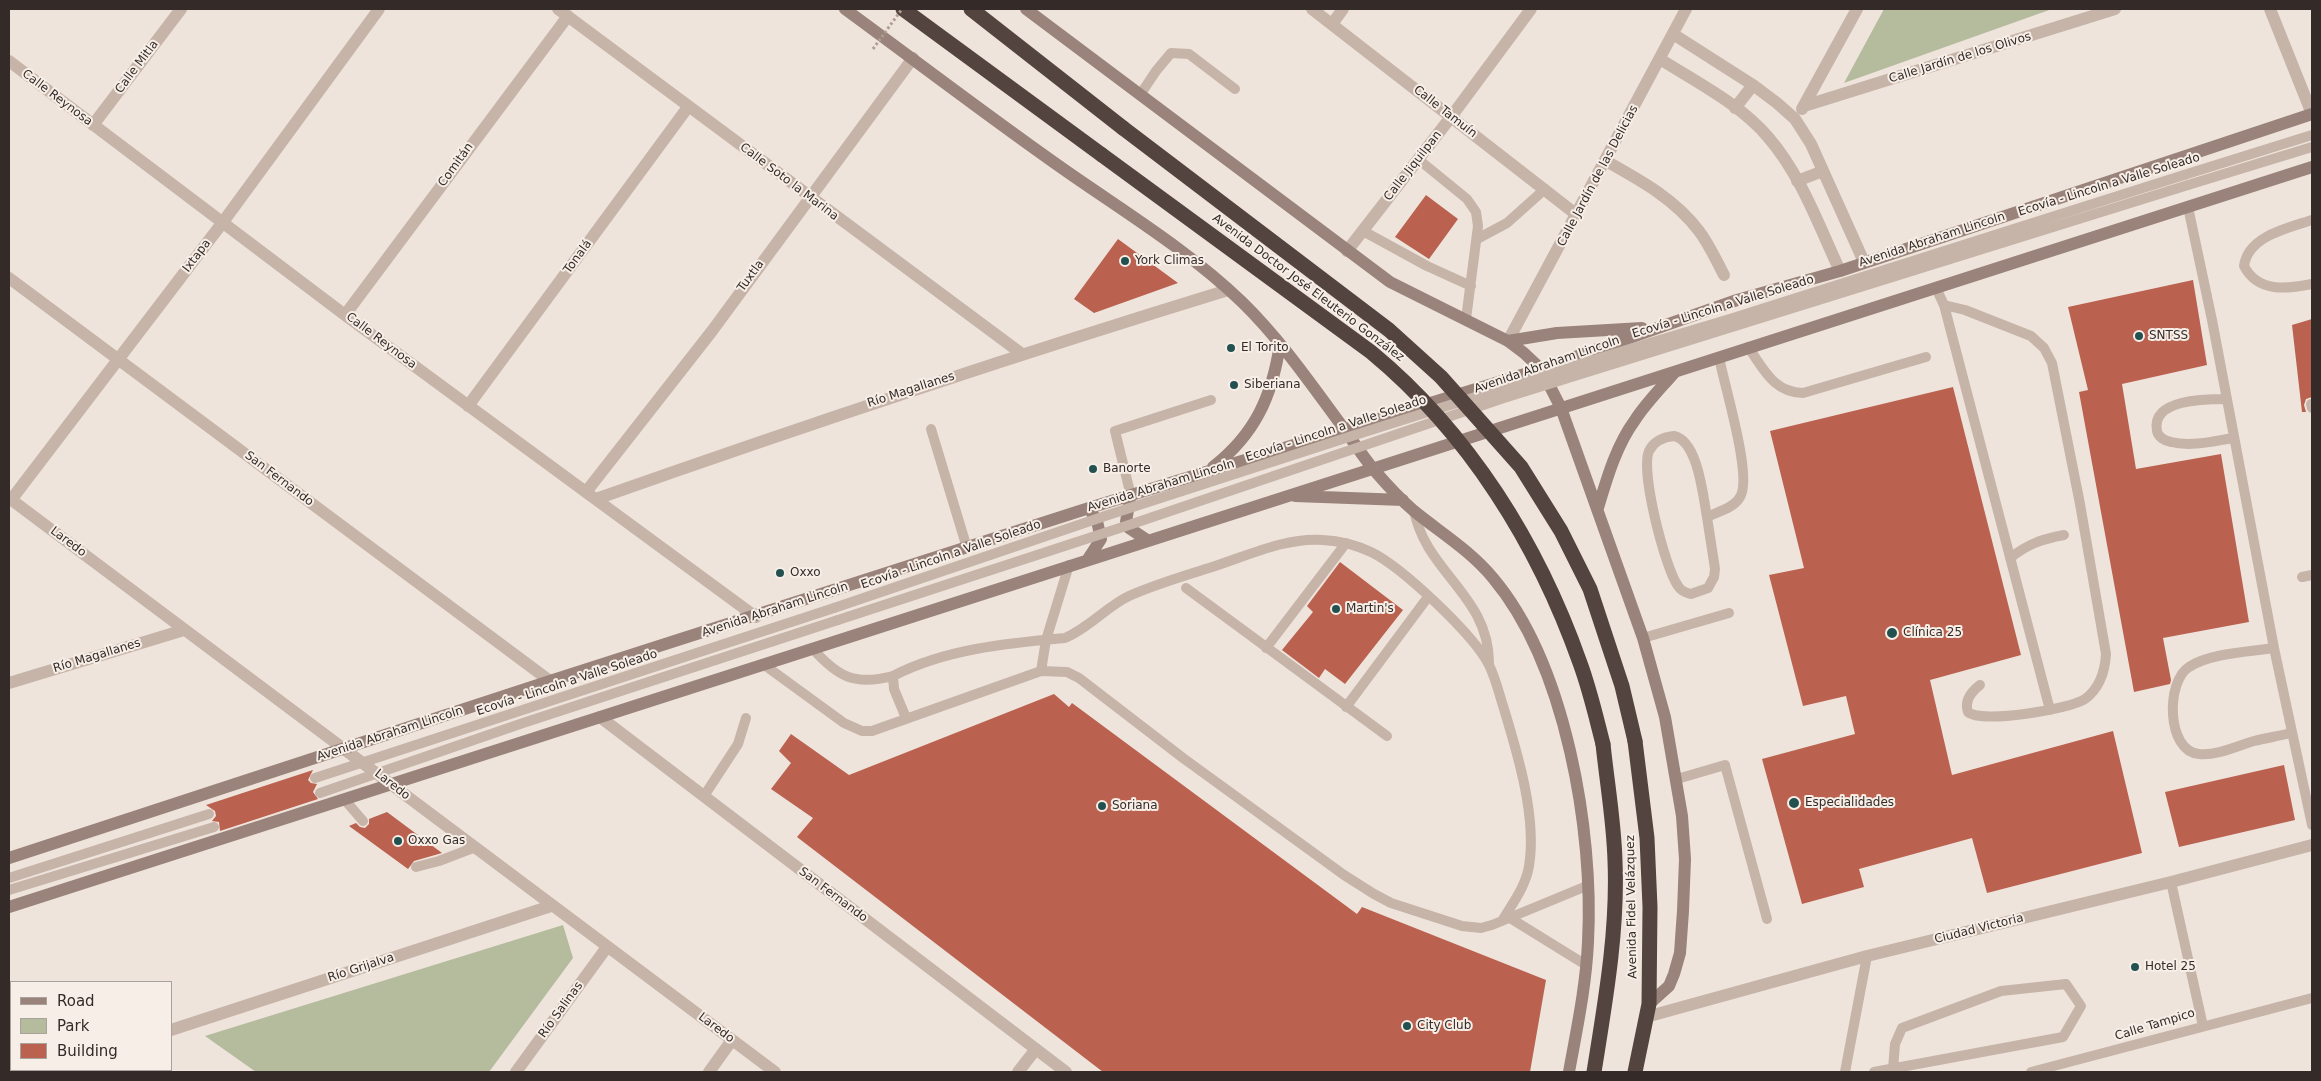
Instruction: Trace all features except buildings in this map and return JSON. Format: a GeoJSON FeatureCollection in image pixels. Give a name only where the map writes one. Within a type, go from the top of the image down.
{"type":"FeatureCollection","features":[{"type":"Feature","properties":{"kind":"highway","name":"Avenida Doctor José Eleuterio González"},"geometry":{"type":"LineString","coordinates":[[903,9],[1372,352],[1405,381],[1446,424],[1476,461],[1535,559],[1581,664],[1603,744]]}},
{"type":"Feature","properties":{"kind":"highway","name":"Avenida Doctor José Eleuterio González"},"geometry":{"type":"LineString","coordinates":[[970,9],[1402,341],[1441,377],[1521,467],[1561,531],[1590,589],[1622,686],[1635,741]]}},
{"type":"Feature","properties":{"kind":"highway","name":"Avenida Fidel Velázquez"},"geometry":{"type":"LineString","coordinates":[[1635,741],[1647,838],[1650,907],[1647,1010],[1635,1072]]}},
{"type":"Feature","properties":{"kind":"highway","name":"Avenida Fidel Velázquez"},"geometry":{"type":"LineString","coordinates":[[1594,1072],[1610,960],[1615,902],[1615,861],[1603,744]]}},
{"type":"Feature","properties":{"kind":"main road"},"geometry":{"type":"LineString","coordinates":[[845,9],[1027,144],[1146,226],[1228,290],[1260,321],[1280,344],[1373,469],[1414,510],[1471,556],[1492,577],[1513,604],[1528,632],[1557,706],[1571,761],[1583,833],[1589,885],[1586,965],[1579,1026],[1569,1072]]}},
{"type":"Feature","properties":{"kind":"main road"},"geometry":{"type":"LineString","coordinates":[[1026,9],[1390,282],[1508,341],[1529,356],[1541,369],[1561,408],[1643,638],[1665,717],[1676,779],[1682,816],[1685,859],[1680,953],[1669,986],[1647,1010]]}},
{"type":"Feature","properties":{"kind":"main road","name":"Avenida Abraham Lincoln"},"geometry":{"type":"LineString","coordinates":[[9,858],[550,681],[756,617],[1089,508],[1541,369],[1737,300],[1840,271],[2312,114]]}},
{"type":"Feature","properties":{"kind":"main road"},"geometry":{"type":"LineString","coordinates":[[9,907],[1069,566],[1088,558],[1373,469],[2312,167]]}},
{"type":"Feature","properties":{"kind":"main road"},"geometry":{"type":"LineString","coordinates":[[1508,341],[1557,334],[1656,327]]}},
{"type":"Feature","properties":{"kind":"main road"},"geometry":{"type":"LineString","coordinates":[[1205,473],[1232,452],[1244,438],[1256,418],[1267,398],[1276,371],[1280,344]]}},
{"type":"Feature","properties":{"kind":"main road"},"geometry":{"type":"LineString","coordinates":[[1598,508],[1614,460],[1635,420],[1675,372]]}},
{"type":"Feature","properties":{"kind":"main road"},"geometry":{"type":"LineString","coordinates":[[1131,496],[1126,513],[1126,522],[1133,532],[1147,540]]}},
{"type":"Feature","properties":{"kind":"main road"},"geometry":{"type":"LineString","coordinates":[[1285,496],[1403,500]]}},
{"type":"Feature","properties":{"kind":"main road"},"geometry":{"type":"LineString","coordinates":[[1088,558],[1101,539],[1097,521],[1089,508]]}},
{"type":"Feature","properties":{"kind":"street","name":"Calle Mitla"},"geometry":{"type":"LineString","coordinates":[[93,125],[181,9]]}},
{"type":"Feature","properties":{"kind":"street","name":"Ixtapa"},"geometry":{"type":"LineString","coordinates":[[10,499],[223,222],[379,9]]}},
{"type":"Feature","properties":{"kind":"street","name":"Calle Tamuín"},"geometry":{"type":"LineString","coordinates":[[1312,9],[1577,215]]}},
{"type":"Feature","properties":{"kind":"street"},"geometry":{"type":"LineString","coordinates":[[1332,24],[1343,9]]}},
{"type":"Feature","properties":{"kind":"street","name":"Calle Jiquilpan"},"geometry":{"type":"LineString","coordinates":[[1347,251],[1451,117],[1531,9]]}},
{"type":"Feature","properties":{"kind":"street","name":"Calle Jardín de las Delicias"},"geometry":{"type":"LineString","coordinates":[[1508,341],[1686,9]]}},
{"type":"Feature","properties":{"kind":"street"},"geometry":{"type":"LineString","coordinates":[[1795,119],[1857,9]]}},
{"type":"Feature","properties":{"kind":"street","name":"Calle Jardín de los Olivos"},"geometry":{"type":"LineString","coordinates":[[1804,106],[2115,9]]}},
{"type":"Feature","properties":{"kind":"street"},"geometry":{"type":"LineString","coordinates":[[2270,9],[2312,114]]}},
{"type":"Feature","properties":{"kind":"street","name":"Calle Soto la Marina"},"geometry":{"type":"LineString","coordinates":[[563,12],[1022,354]]}},
{"type":"Feature","properties":{"kind":"street","name":"Comitán"},"geometry":{"type":"LineString","coordinates":[[345,315],[563,12]]}},
{"type":"Feature","properties":{"kind":"street"},"geometry":{"type":"LineString","coordinates":[[1673,34],[1753,85],[1795,119],[1810,144],[1864,262]]}},
{"type":"Feature","properties":{"kind":"street","name":"Tuxtla"},"geometry":{"type":"LineString","coordinates":[[591,495],[913,58]]}},
{"type":"Feature","properties":{"kind":"street"},"geometry":{"type":"LineString","coordinates":[[1660,59],[1735,108],[1768,137],[1785,159],[1797,181],[1840,271]]}},
{"type":"Feature","properties":{"kind":"street","name":"Calle Reynosa"},"geometry":{"type":"LineString","coordinates":[[9,61],[345,315],[756,617]]}},
{"type":"Feature","properties":{"kind":"street"},"geometry":{"type":"LineString","coordinates":[[1735,108],[1753,85]]}},
{"type":"Feature","properties":{"kind":"street","name":"Tonalá"},"geometry":{"type":"LineString","coordinates":[[468,406],[688,107]]}},
{"type":"Feature","properties":{"kind":"street"},"geometry":{"type":"LineString","coordinates":[[1606,160],[1655,189],[1687,216],[1700,232],[1724,274]]}},
{"type":"Feature","properties":{"kind":"street"},"geometry":{"type":"LineString","coordinates":[[1797,181],[1823,171]]}},
{"type":"Feature","properties":{"kind":"street","name":"San Fernando"},"geometry":{"type":"LineString","coordinates":[[9,278],[550,681]]}},
{"type":"Feature","properties":{"kind":"street","name":"Río Magallanes"},"geometry":{"type":"LineString","coordinates":[[591,495],[1022,354],[1228,290]]}},
{"type":"Feature","properties":{"kind":"street","name":"Laredo"},"geometry":{"type":"LineString","coordinates":[[10,499],[345,749],[473,848],[775,1072]]}},
{"type":"Feature","properties":{"kind":"street","name":"Río Magallanes"},"geometry":{"type":"LineString","coordinates":[[9,683],[184,630]]}},
{"type":"Feature","properties":{"kind":"street","name":"San Fernando"},"geometry":{"type":"LineString","coordinates":[[600,717],[1066,1072]]}},
{"type":"Feature","properties":{"kind":"street","name":"Ciudad Victoria"},"geometry":{"type":"LineString","coordinates":[[1647,1010],[2171,882],[2312,845]]}},
{"type":"Feature","properties":{"kind":"street","name":"Río Grijalva"},"geometry":{"type":"LineString","coordinates":[[172,1030],[551,906]]}},
{"type":"Feature","properties":{"kind":"street","name":"Río Salinas"},"geometry":{"type":"LineString","coordinates":[[516,1072],[607,947]]}},
{"type":"Feature","properties":{"kind":"street"},"geometry":{"type":"LineString","coordinates":[[709,1072],[732,1040]]}},
{"type":"Feature","properties":{"kind":"street"},"geometry":{"type":"LineString","coordinates":[[1018,1072],[1036,1049]]}},
{"type":"Feature","properties":{"kind":"lane"},"geometry":{"type":"LineString","coordinates":[[1140,95],[1171,53],[1189,54],[1235,89]]}},
{"type":"Feature","properties":{"kind":"lane","name":"Ecovía - Lincoln a Valle Soleado"},"geometry":{"type":"LineString","coordinates":[[315,778],[1355,435],[2312,135]]}},
{"type":"Feature","properties":{"kind":"lane"},"geometry":{"type":"LineString","coordinates":[[320,793],[1135,523],[1504,398],[2312,147]]}},
{"type":"Feature","properties":{"kind":"lane"},"geometry":{"type":"LineString","coordinates":[[1418,159],[1466,199],[1476,212],[1476,239],[1466,319]]}},
{"type":"Feature","properties":{"kind":"lane"},"geometry":{"type":"LineString","coordinates":[[1476,239],[1507,223],[1545,190]]}},
{"type":"Feature","properties":{"kind":"lane"},"geometry":{"type":"LineString","coordinates":[[2188,207],[2212,320],[2233,438],[2291,733],[2300,765],[2312,825]]}},
{"type":"Feature","properties":{"kind":"lane"},"geometry":{"type":"LineString","coordinates":[[2312,220],[2266,238],[2249,252],[2244,266],[2254,278],[2272,288],[2284,289],[2312,284]]}},
{"type":"Feature","properties":{"kind":"lane"},"geometry":{"type":"LineString","coordinates":[[1363,231],[1427,266],[1471,286]]}},
{"type":"Feature","properties":{"kind":"lane"},"geometry":{"type":"LineString","coordinates":[[1936,288],[1944,305],[2050,710]]}},
{"type":"Feature","properties":{"kind":"lane"},"geometry":{"type":"LineString","coordinates":[[1944,305],[1965,310],[2031,336],[2044,348],[2052,363],[2087,542],[2106,654],[2103,673],[2092,692],[2078,703],[2050,710],[1989,717],[1971,715],[1967,708],[1968,698],[1980,685]]}},
{"type":"Feature","properties":{"kind":"lane"},"geometry":{"type":"LineString","coordinates":[[1748,347],[1777,384],[1784,390],[1794,392],[1803,392],[1926,357]]}},
{"type":"Feature","properties":{"kind":"lane"},"geometry":{"type":"LineString","coordinates":[[1707,517],[1725,509],[1740,498],[1745,476],[1719,357]]}},
{"type":"Feature","properties":{"kind":"lane"},"geometry":{"type":"LineString","coordinates":[[2226,399],[2192,402],[2168,408],[2158,417],[2156,430],[2158,435],[2164,439],[2180,443],[2233,438]]}},
{"type":"Feature","properties":{"kind":"lane"},"geometry":{"type":"LineString","coordinates":[[1131,496],[1114,431],[1211,400]]}},
{"type":"Feature","properties":{"kind":"lane"},"geometry":{"type":"LineString","coordinates":[[931,429],[967,548]]}},
{"type":"Feature","properties":{"kind":"lane"},"geometry":{"type":"LineString","coordinates":[[1674,436],[1686,443],[1695,463],[1707,517],[1715,562],[1714,577],[1708,588],[1691,594],[1682,591],[1676,584],[1660,535],[1648,484],[1647,457],[1652,446],[1658,440],[1674,436]]}},
{"type":"Feature","properties":{"kind":"lane"},"geometry":{"type":"LineString","coordinates":[[1414,510],[1417,524],[1426,544],[1479,618],[1489,646],[1488,664]]}},
{"type":"Feature","properties":{"kind":"lane"},"geometry":{"type":"LineString","coordinates":[[2010,558],[2027,545],[2042,538],[2064,535]]}},
{"type":"Feature","properties":{"kind":"lane"},"geometry":{"type":"LineString","coordinates":[[812,648],[831,668],[844,677],[866,680],[893,676],[930,661],[958,653],[993,646],[1065,638],[1076,634],[1110,607],[1129,596],[1165,582],[1298,541],[1322,540],[1346,543],[1370,552],[1388,562],[1464,631],[1488,664],[1514,743],[1528,809],[1531,836],[1529,868],[1506,919]]}},
{"type":"Feature","properties":{"kind":"lane"},"geometry":{"type":"LineString","coordinates":[[1266,648],[1346,543]]}},
{"type":"Feature","properties":{"kind":"lane"},"geometry":{"type":"LineString","coordinates":[[1041,671],[1046,640],[1069,566]]}},
{"type":"Feature","properties":{"kind":"lane"},"geometry":{"type":"LineString","coordinates":[[1186,588],[1386,736]]}},
{"type":"Feature","properties":{"kind":"lane"},"geometry":{"type":"LineString","coordinates":[[1346,707],[1428,597]]}},
{"type":"Feature","properties":{"kind":"lane"},"geometry":{"type":"LineString","coordinates":[[1643,638],[1729,613]]}},
{"type":"Feature","properties":{"kind":"lane"},"geometry":{"type":"LineString","coordinates":[[2274,648],[2209,658],[2186,668],[2176,689],[2173,716],[2175,728],[2179,739],[2188,750],[2204,754],[2291,733]]}},
{"type":"Feature","properties":{"kind":"lane"},"geometry":{"type":"LineString","coordinates":[[763,664],[854,729],[872,731],[1041,671],[1067,672],[1079,678],[1183,758],[1344,875],[1390,903],[1462,926],[1481,928],[1589,885]]}},
{"type":"Feature","properties":{"kind":"lane"},"geometry":{"type":"LineString","coordinates":[[893,676],[894,689],[906,718]]}},
{"type":"Feature","properties":{"kind":"lane"},"geometry":{"type":"LineString","coordinates":[[704,796],[738,744],[746,718]]}},
{"type":"Feature","properties":{"kind":"lane"},"geometry":{"type":"LineString","coordinates":[[1676,779],[1725,765],[1767,919]]}},
{"type":"Feature","properties":{"kind":"lane"},"geometry":{"type":"LineString","coordinates":[[344,799],[363,821]]}},
{"type":"Feature","properties":{"kind":"lane"},"geometry":{"type":"LineString","coordinates":[[9,878],[209,814]]}},
{"type":"Feature","properties":{"kind":"lane"},"geometry":{"type":"LineString","coordinates":[[9,890],[214,827]]}},
{"type":"Feature","properties":{"kind":"lane"},"geometry":{"type":"LineString","coordinates":[[416,867],[439,861],[473,848]]}},
{"type":"Feature","properties":{"kind":"lane","name":"Calle Tampico"},"geometry":{"type":"LineString","coordinates":[[2032,1072],[2203,1026],[2171,882]]}},
{"type":"Feature","properties":{"kind":"lane"},"geometry":{"type":"LineString","coordinates":[[1506,919],[1586,965]]}},
{"type":"Feature","properties":{"kind":"lane"},"geometry":{"type":"LineString","coordinates":[[1845,1072],[1868,956]]}},
{"type":"Feature","properties":{"kind":"lane"},"geometry":{"type":"LineString","coordinates":[[1874,1072],[1893,1069],[2063,1037],[2081,1006],[2066,984],[2002,991],[1902,1028],[1895,1044],[1893,1069]]}},
{"type":"Feature","properties":{"kind":"lane"},"geometry":{"type":"LineString","coordinates":[[2203,1026],[2312,998]]}},
{"type":"Feature","properties":{"kind":"path"},"geometry":{"type":"LineString","coordinates":[[873,49],[903,9]]}},
{"type":"Feature","properties":{"kind":"green space"},"geometry":{"type":"Polygon","coordinates":[[[1884,9],[2052,9],[1844,83],[1884,9]]]}},
{"type":"Feature","properties":{"kind":"green space"},"geometry":{"type":"Polygon","coordinates":[[[563,925],[573,958],[489,1072],[256,1072],[205,1036],[563,925]]]}},
{"type":"Feature","properties":{"kind":"place","name":"York Climas"},"geometry":{"type":"Point","coordinates":[1125,261]}},
{"type":"Feature","properties":{"kind":"place","name":"SNTSS"},"geometry":{"type":"Point","coordinates":[2139,336]}},
{"type":"Feature","properties":{"kind":"place","name":"El Torito"},"geometry":{"type":"Point","coordinates":[1231,348]}},
{"type":"Feature","properties":{"kind":"place","name":"Siberiana"},"geometry":{"type":"Point","coordinates":[1234,385]}},
{"type":"Feature","properties":{"kind":"place","name":"Banorte"},"geometry":{"type":"Point","coordinates":[1093,469]}},
{"type":"Feature","properties":{"kind":"place","name":"Oxxo"},"geometry":{"type":"Point","coordinates":[780,573]}},
{"type":"Feature","properties":{"kind":"place","name":"Martin's"},"geometry":{"type":"Point","coordinates":[1336,609]}},
{"type":"Feature","properties":{"kind":"place","name":"Clínica 25"},"geometry":{"type":"Point","coordinates":[1892,633]}},
{"type":"Feature","properties":{"kind":"place","name":"Especialidades"},"geometry":{"type":"Point","coordinates":[1794,803]}},
{"type":"Feature","properties":{"kind":"place","name":"Soriana"},"geometry":{"type":"Point","coordinates":[1102,806]}},
{"type":"Feature","properties":{"kind":"place","name":"Oxxo Gas"},"geometry":{"type":"Point","coordinates":[398,841]}},
{"type":"Feature","properties":{"kind":"place","name":"Hotel 25"},"geometry":{"type":"Point","coordinates":[2135,967]}},
{"type":"Feature","properties":{"kind":"place","name":"City Club"},"geometry":{"type":"Point","coordinates":[1407,1026]}}]}
